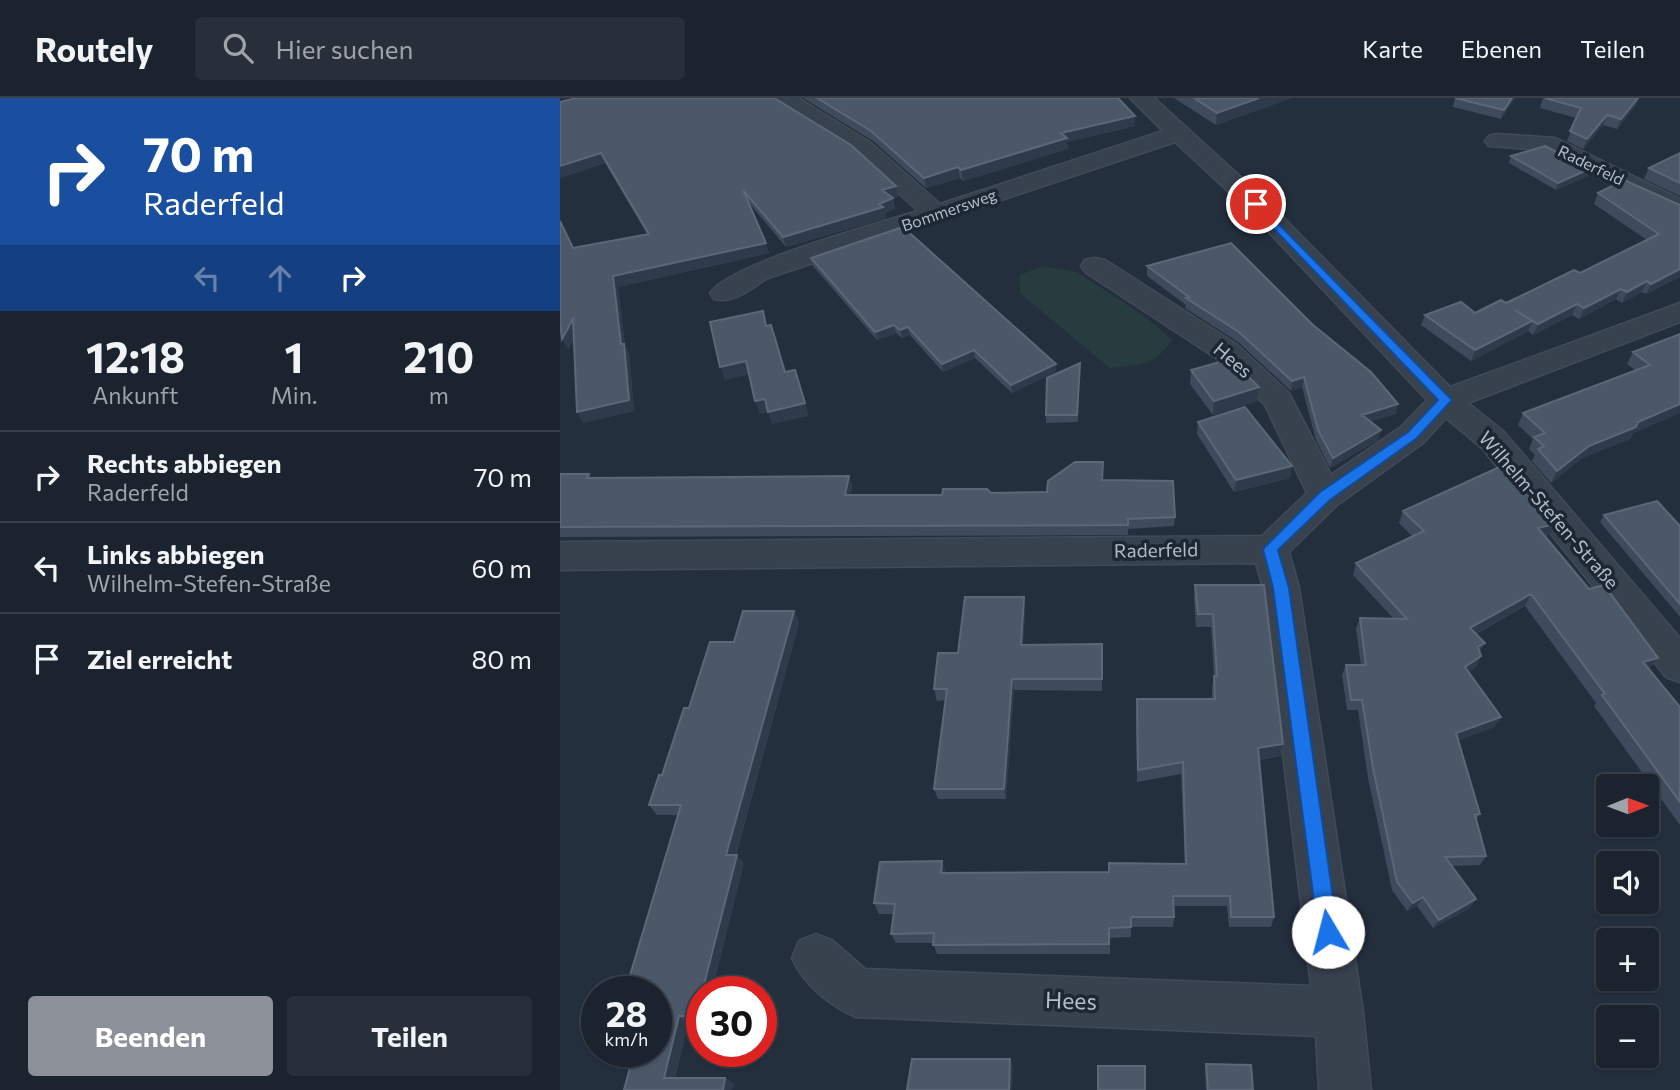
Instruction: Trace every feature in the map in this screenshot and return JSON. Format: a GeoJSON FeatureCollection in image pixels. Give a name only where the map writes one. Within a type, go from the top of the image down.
{"type":"FeatureCollection","features":[{"type":"Feature","properties":{"kind":"street"},"geometry":{"type":"LineString","coordinates":[[782,98],[863,148],[937,215]]}},
{"type":"Feature","properties":{"kind":"street","name":"Wilhelm-Stefen-Straße"},"geometry":{"type":"LineString","coordinates":[[1141,98],[1256,204],[1445,400],[1493,440],[1680,666]]}},
{"type":"Feature","properties":{"kind":"street","name":"Bommersweg"},"geometry":{"type":"LineString","coordinates":[[724,293],[758,272],[1177,134]]}},
{"type":"Feature","properties":{"kind":"street","name":"Raderfeld"},"geometry":{"type":"LineString","coordinates":[[1497,141],[1547,143],[1680,209]]}},
{"type":"Feature","properties":{"kind":"street","name":"Hees"},"geometry":{"type":"LineString","coordinates":[[1095,265],[1226,351],[1278,400],[1325,496]]}},
{"type":"Feature","properties":{"kind":"street"},"geometry":{"type":"LineString","coordinates":[[1345,1090],[1339,1012],[1281,588],[1270,549],[1325,496],[1412,435],[1445,400],[1680,312]]}},
{"type":"Feature","properties":{"kind":"street","name":"Raderfeld"},"geometry":{"type":"LineString","coordinates":[[560,556],[1270,549]]}},
{"type":"Feature","properties":{"kind":"street","name":"Hees"},"geometry":{"type":"LineString","coordinates":[[816,958],[856,993],[1339,1012]]}},
{"type":"Feature","properties":{"kind":"green space"},"geometry":{"type":"Polygon","coordinates":[[[1043,266],[1077,272],[1147,318],[1172,340],[1159,355],[1146,363],[1110,368],[1020,293],[1020,275],[1043,266]]]}},
{"type":"Feature","properties":{"kind":"building"},"geometry":{"type":"Polygon","coordinates":[[[576,98],[774,98],[851,145],[896,186],[882,190],[893,198],[879,204],[883,207],[783,237],[743,190],[766,243],[613,276],[621,344],[624,344],[629,400],[577,412],[573,319],[562,339],[560,322],[560,221],[573,248],[649,234],[601,153],[560,166],[560,102],[576,98]]]}},
{"type":"Feature","properties":{"kind":"building"},"geometry":{"type":"Polygon","coordinates":[[[817,98],[1118,98],[1135,116],[1061,133],[1067,138],[961,170],[958,167],[924,178],[871,131],[817,98]]]}},
{"type":"Feature","properties":{"kind":"building"},"geometry":{"type":"Polygon","coordinates":[[[1194,98],[1259,98],[1217,113],[1194,98]]]}},
{"type":"Feature","properties":{"kind":"building"},"geometry":{"type":"Polygon","coordinates":[[[1455,98],[1512,98],[1504,110],[1455,98]]]}},
{"type":"Feature","properties":{"kind":"building"},"geometry":{"type":"Polygon","coordinates":[[[1545,98],[1638,98],[1621,119],[1607,115],[1587,139],[1570,131],[1581,108],[1545,98]]]}},
{"type":"Feature","properties":{"kind":"building"},"geometry":{"type":"Polygon","coordinates":[[[1545,146],[1590,169],[1558,183],[1511,156],[1545,146]]]}},
{"type":"Feature","properties":{"kind":"building"},"geometry":{"type":"Polygon","coordinates":[[[1680,153],[1680,183],[1649,168],[1680,153]]]}},
{"type":"Feature","properties":{"kind":"building"},"geometry":{"type":"Polygon","coordinates":[[[1624,180],[1680,205],[1680,269],[1651,284],[1647,281],[1627,292],[1621,289],[1584,308],[1577,304],[1538,324],[1515,310],[1532,321],[1475,350],[1425,315],[1461,302],[1475,313],[1501,300],[1506,303],[1574,270],[1580,273],[1659,234],[1598,193],[1624,180]]]}},
{"type":"Feature","properties":{"kind":"building"},"geometry":{"type":"Polygon","coordinates":[[[903,227],[1056,364],[1011,385],[974,350],[942,364],[908,327],[900,330],[894,325],[875,332],[811,258],[903,227]]]}},
{"type":"Feature","properties":{"kind":"building"},"geometry":{"type":"Polygon","coordinates":[[[1231,243],[1313,325],[1371,372],[1398,404],[1362,415],[1381,430],[1333,458],[1318,430],[1304,377],[1292,381],[1239,332],[1186,298],[1189,297],[1147,266],[1231,243]]]}},
{"type":"Feature","properties":{"kind":"building"},"geometry":{"type":"Polygon","coordinates":[[[763,311],[766,326],[771,325],[785,372],[795,370],[805,403],[768,412],[765,399],[755,401],[746,361],[720,367],[710,322],[763,311]]]}},
{"type":"Feature","properties":{"kind":"building"},"geometry":{"type":"Polygon","coordinates":[[[1680,334],[1680,404],[1638,422],[1636,427],[1589,446],[1557,471],[1538,449],[1544,446],[1534,437],[1545,433],[1523,413],[1650,365],[1633,352],[1680,334]]]}},
{"type":"Feature","properties":{"kind":"building"},"geometry":{"type":"Polygon","coordinates":[[[1230,359],[1259,387],[1214,401],[1191,370],[1230,359]]]}},
{"type":"Feature","properties":{"kind":"building"},"geometry":{"type":"Polygon","coordinates":[[[1080,363],[1077,415],[1046,415],[1047,378],[1080,363]]]}},
{"type":"Feature","properties":{"kind":"building"},"geometry":{"type":"Polygon","coordinates":[[[1245,407],[1292,466],[1236,480],[1198,422],[1245,407]]]}},
{"type":"Feature","properties":{"kind":"building"},"geometry":{"type":"Polygon","coordinates":[[[1075,462],[1103,462],[1102,480],[1173,481],[1175,517],[1128,519],[1128,525],[560,527],[560,474],[589,474],[587,478],[849,476],[845,495],[942,495],[943,489],[987,489],[991,493],[1047,492],[1048,481],[1075,462]]]}},
{"type":"Feature","properties":{"kind":"building"},"geometry":{"type":"Polygon","coordinates":[[[1506,464],[1555,524],[1538,528],[1589,589],[1604,585],[1658,658],[1643,662],[1680,707],[1680,802],[1531,594],[1470,628],[1485,643],[1478,647],[1481,656],[1465,667],[1501,717],[1456,733],[1480,814],[1475,815],[1486,856],[1445,857],[1476,899],[1439,920],[1423,897],[1413,903],[1397,882],[1362,700],[1351,700],[1346,665],[1366,665],[1360,618],[1407,619],[1356,563],[1424,531],[1403,511],[1506,464]]]}},
{"type":"Feature","properties":{"kind":"building"},"geometry":{"type":"Polygon","coordinates":[[[1657,501],[1680,526],[1680,604],[1604,515],[1657,501]]]}},
{"type":"Feature","properties":{"kind":"building"},"geometry":{"type":"Polygon","coordinates":[[[1195,585],[1264,585],[1283,744],[1258,748],[1274,917],[1231,917],[1230,896],[1173,896],[1174,917],[1131,917],[1131,927],[1109,928],[1109,944],[933,945],[934,933],[891,934],[895,904],[874,903],[880,862],[942,861],[941,873],[1109,872],[1109,863],[1186,864],[1183,762],[1138,770],[1137,699],[1215,699],[1214,676],[1217,676],[1213,614],[1198,614],[1195,585]]]}},
{"type":"Feature","properties":{"kind":"building"},"geometry":{"type":"Polygon","coordinates":[[[965,597],[1024,597],[1021,645],[1102,644],[1102,679],[1012,679],[1004,789],[934,789],[947,689],[934,689],[938,653],[958,653],[965,597]]]}},
{"type":"Feature","properties":{"kind":"building"},"geometry":{"type":"Polygon","coordinates":[[[743,611],[794,611],[726,855],[737,855],[706,976],[686,976],[686,1016],[679,1016],[672,1045],[672,976],[630,976],[681,805],[649,805],[684,708],[689,708],[710,642],[734,642],[743,611]]]}},
{"type":"Feature","properties":{"kind":"building"},"geometry":{"type":"Polygon","coordinates":[[[912,1059],[1010,1059],[1009,1090],[907,1090],[912,1059]]]}},
{"type":"Feature","properties":{"kind":"building"},"geometry":{"type":"Polygon","coordinates":[[[1206,1064],[1251,1065],[1253,1090],[1208,1090],[1206,1064]]]}},
{"type":"Feature","properties":{"kind":"building"},"geometry":{"type":"Polygon","coordinates":[[[1098,1066],[1145,1066],[1145,1090],[1098,1090],[1098,1066]]]}},
{"type":"Feature","properties":{"kind":"building"},"geometry":{"type":"Polygon","coordinates":[[[630,1067],[667,1067],[664,1078],[725,1078],[723,1090],[624,1090],[630,1067]]]}},
{"type":"Feature","properties":{"kind":"route"},"geometry":{"type":"LineString","coordinates":[[1256,204],[1445,400],[1412,435],[1325,496],[1270,549],[1281,588],[1328,932]]}}]}
